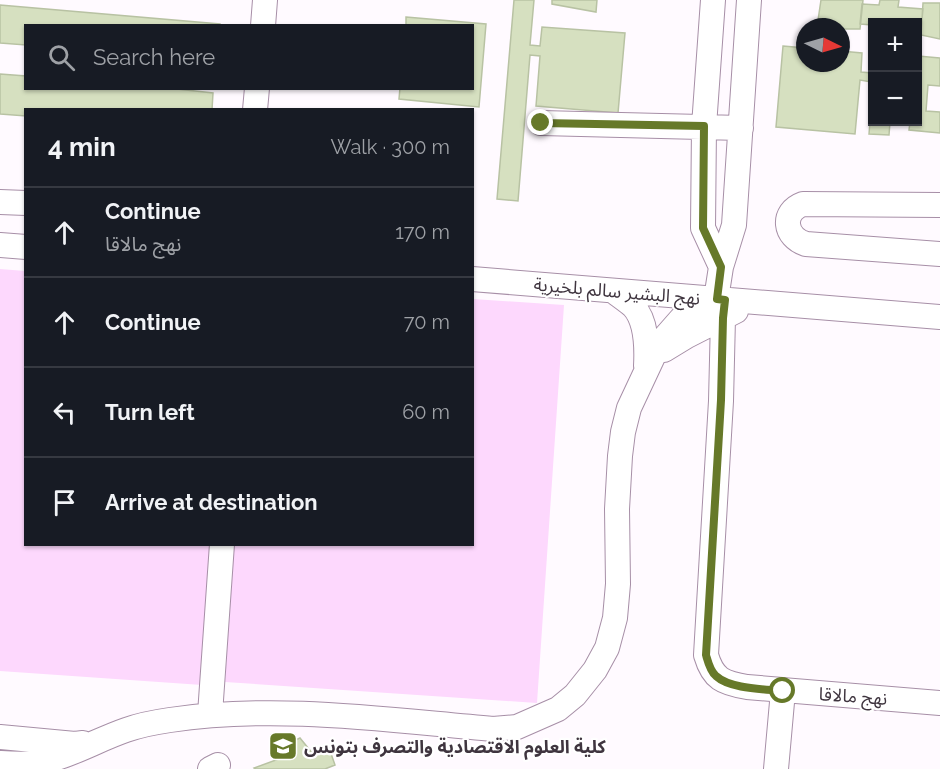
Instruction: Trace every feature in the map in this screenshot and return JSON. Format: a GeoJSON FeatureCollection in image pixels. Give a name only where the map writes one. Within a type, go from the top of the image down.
{"type":"FeatureCollection","features":[{"type":"Feature","properties":{"kind":"street"},"geometry":{"type":"LineString","coordinates":[[263,24],[265,0]]}},
{"type":"Feature","properties":{"kind":"street"},"geometry":{"type":"LineString","coordinates":[[713,0],[704,126],[703,228],[721,267]]}},
{"type":"Feature","properties":{"kind":"street","name":"نهج مالاقا"},"geometry":{"type":"LineString","coordinates":[[749,0],[735,225],[721,267],[718,304],[721,400],[706,655],[717,677],[731,684],[783,691],[940,703]]}},
{"type":"Feature","properties":{"kind":"street"},"geometry":{"type":"LineString","coordinates":[[255,108],[257,90]]}},
{"type":"Feature","properties":{"kind":"street"},"geometry":{"type":"LineString","coordinates":[[541,123],[741,128]]}},
{"type":"Feature","properties":{"kind":"street"},"geometry":{"type":"LineString","coordinates":[[0,202],[24,203]]}},
{"type":"Feature","properties":{"kind":"street"},"geometry":{"type":"LineString","coordinates":[[940,205],[803,204],[797,206],[789,216],[788,228],[795,239],[806,244],[940,254]]}},
{"type":"Feature","properties":{"kind":"street"},"geometry":{"type":"LineString","coordinates":[[0,246],[24,247]]}},
{"type":"Feature","properties":{"kind":"street","name":"نهج البشير سالم بلخيرية"},"geometry":{"type":"LineString","coordinates":[[474,279],[613,291],[718,304]]}},
{"type":"Feature","properties":{"kind":"street"},"geometry":{"type":"LineString","coordinates":[[613,291],[634,307],[640,318],[645,334],[648,366]]}},
{"type":"Feature","properties":{"kind":"street"},"geometry":{"type":"LineString","coordinates":[[0,762],[38,763],[75,752],[128,729],[167,720],[210,714],[256,712],[324,715],[493,729],[517,727],[558,709],[575,695],[595,670],[607,648],[615,618],[618,584],[617,509],[622,440],[629,408],[659,344],[681,319],[718,304],[754,302],[940,317]]}},
{"type":"Feature","properties":{"kind":"street"},"geometry":{"type":"LineString","coordinates":[[210,714],[222,546]]}},
{"type":"Feature","properties":{"kind":"street"},"geometry":{"type":"LineString","coordinates":[[776,769],[783,691]]}},
{"type":"Feature","properties":{"kind":"street"},"geometry":{"type":"LineString","coordinates":[[0,737],[75,744],[98,741]]}},
{"type":"Feature","properties":{"kind":"shaded area"},"geometry":{"type":"Polygon","coordinates":[[[0,269],[24,271],[24,546],[212,546],[202,685],[0,671],[0,269]]]}},
{"type":"Feature","properties":{"kind":"shaded area"},"geometry":{"type":"Polygon","coordinates":[[[474,299],[564,305],[537,703],[225,682],[234,546],[474,546],[474,299]]]}},
{"type":"Feature","properties":{"kind":"building"},"geometry":{"type":"Polygon","coordinates":[[[514,0],[534,0],[530,45],[540,46],[542,27],[625,33],[618,113],[536,106],[540,56],[530,55],[518,201],[497,199],[514,0]]]}},
{"type":"Feature","properties":{"kind":"building"},"geometry":{"type":"Polygon","coordinates":[[[552,0],[597,0],[596,12],[552,4],[552,0]]]}},
{"type":"Feature","properties":{"kind":"building"},"geometry":{"type":"Polygon","coordinates":[[[821,0],[863,0],[860,29],[850,29],[850,18],[818,18],[821,0]]]}},
{"type":"Feature","properties":{"kind":"building"},"geometry":{"type":"Polygon","coordinates":[[[880,0],[899,0],[898,7],[923,9],[922,19],[868,18],[868,25],[860,24],[862,4],[879,5],[880,0]]]}},
{"type":"Feature","properties":{"kind":"building"},"geometry":{"type":"Polygon","coordinates":[[[923,3],[940,3],[940,39],[922,35],[923,3]]]}},
{"type":"Feature","properties":{"kind":"building"},"geometry":{"type":"Polygon","coordinates":[[[0,5],[220,24],[24,24],[24,45],[0,43],[0,5]]]}},
{"type":"Feature","properties":{"kind":"building"},"geometry":{"type":"Polygon","coordinates":[[[406,17],[486,24],[479,107],[399,99],[400,90],[474,90],[474,24],[406,24],[406,17]]]}},
{"type":"Feature","properties":{"kind":"building"},"geometry":{"type":"Polygon","coordinates":[[[783,46],[796,47],[796,72],[850,72],[850,52],[862,53],[861,72],[868,73],[868,81],[860,80],[855,134],[776,127],[783,46]]]}},
{"type":"Feature","properties":{"kind":"building"},"geometry":{"type":"Polygon","coordinates":[[[922,56],[940,58],[940,86],[928,85],[926,111],[940,112],[940,133],[909,130],[910,126],[922,126],[922,56]]]}},
{"type":"Feature","properties":{"kind":"building"},"geometry":{"type":"Polygon","coordinates":[[[0,74],[24,76],[24,90],[186,90],[213,93],[212,108],[24,108],[24,116],[0,114],[0,74]]]}},
{"type":"Feature","properties":{"kind":"building"},"geometry":{"type":"Polygon","coordinates":[[[870,126],[890,126],[889,135],[869,134],[870,126]]]}},
{"type":"Feature","properties":{"kind":"building"},"geometry":{"type":"Polygon","coordinates":[[[300,738],[313,754],[329,748],[335,765],[325,769],[254,768],[287,756],[280,747],[300,738]]]}},
{"type":"Feature","properties":{"kind":"place","name":"كلية العلوم الاقتصادية والتصرف بتونس"},"geometry":{"type":"Point","coordinates":[283,746]}},
{"type":"Feature","properties":{"kind":"route"},"geometry":{"type":"LineString","coordinates":[[541,123],[704,126],[703,228],[721,267],[717,299],[725,300],[706,655],[717,677],[731,684],[783,691]]}}]}
